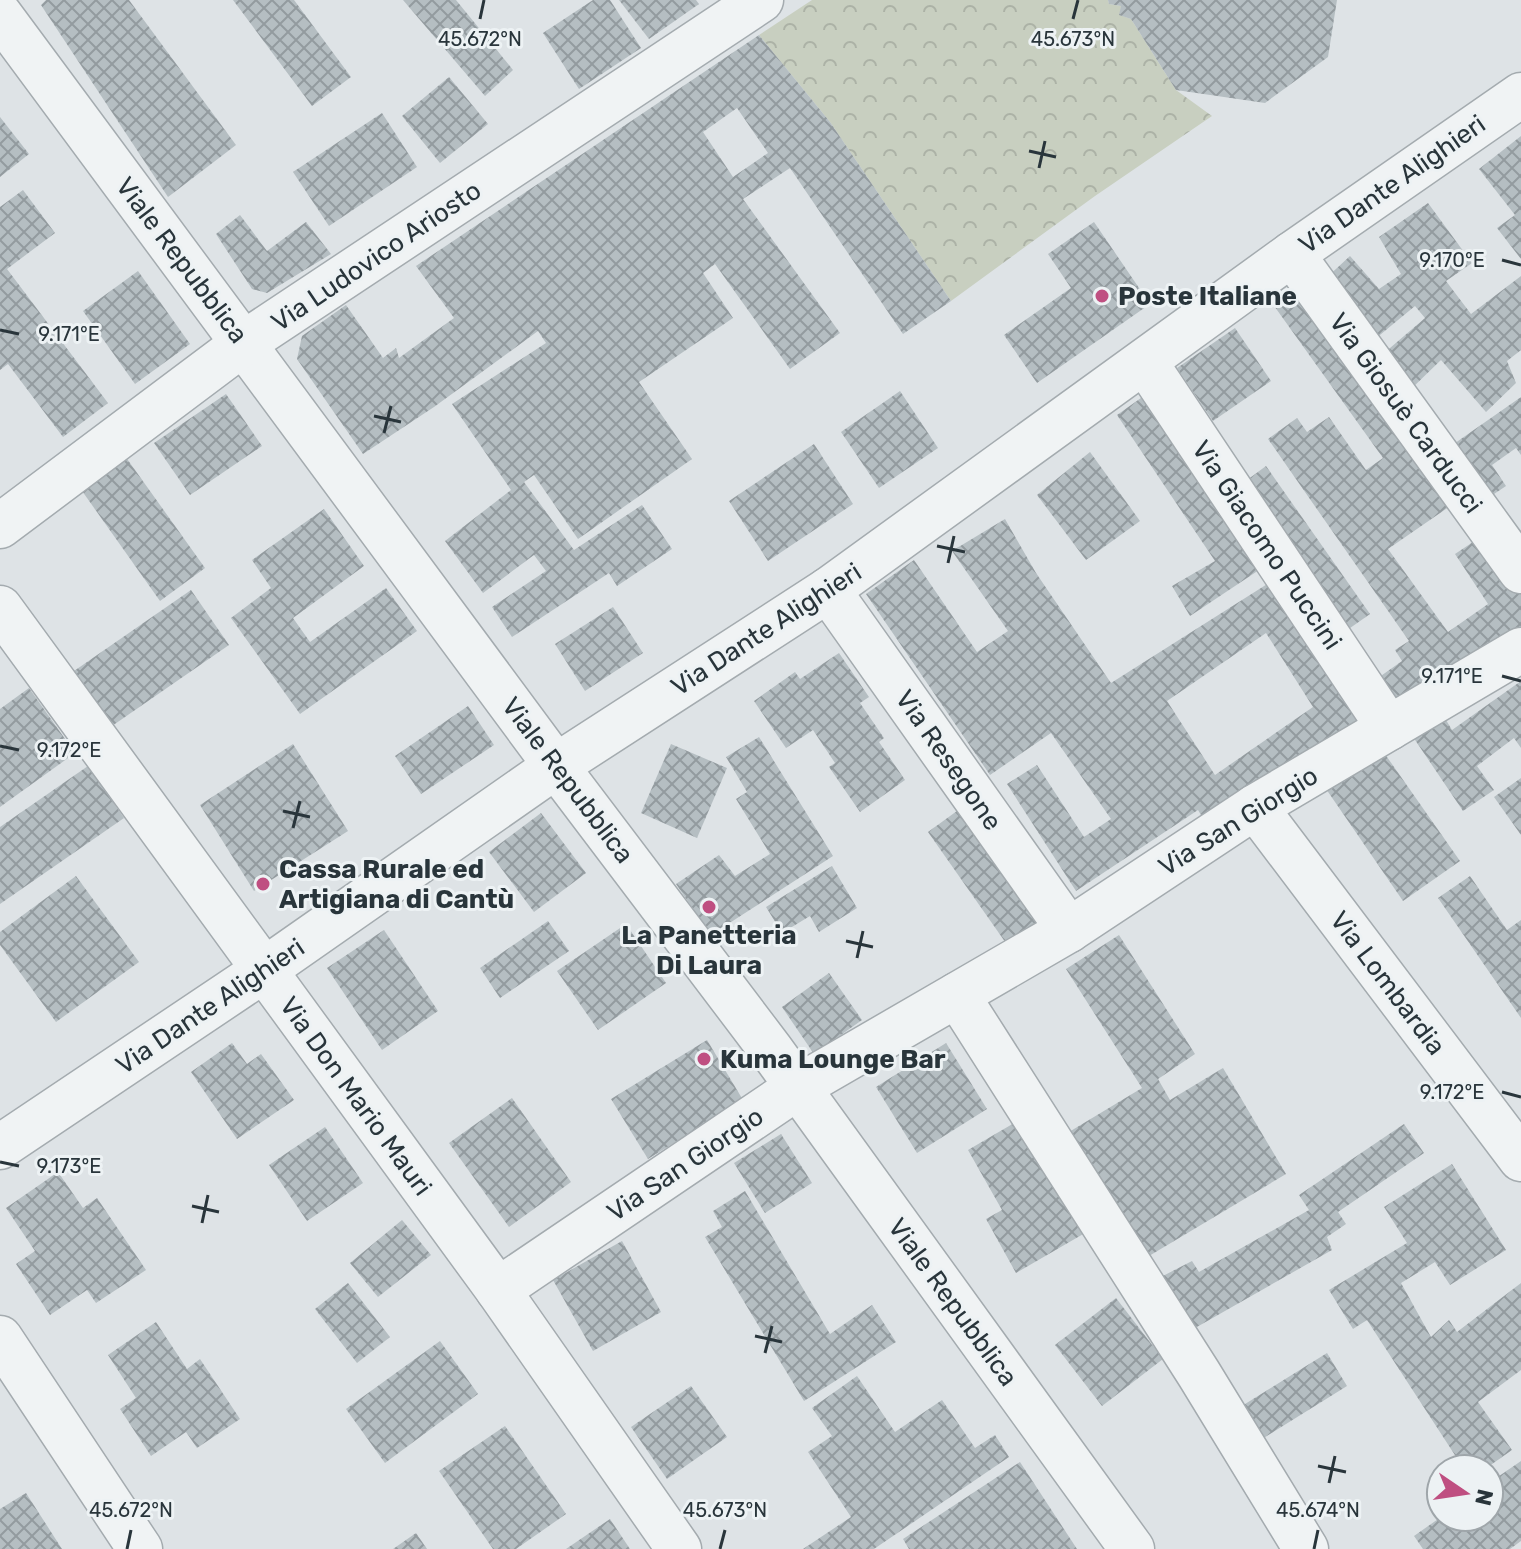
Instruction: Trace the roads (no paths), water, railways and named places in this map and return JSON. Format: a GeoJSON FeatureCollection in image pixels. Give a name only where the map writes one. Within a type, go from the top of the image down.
{"type":"FeatureCollection","features":[{"type":"Feature","properties":{"kind":"street","name":"Via Ludovico Ariosto"},"geometry":{"type":"LineString","coordinates":[[0,526],[244,343],[761,0]]}},
{"type":"Feature","properties":{"kind":"street","name":"Viale Repubblica"},"geometry":{"type":"LineString","coordinates":[[0,15],[556,766],[798,1087],[1132,1549]]}},
{"type":"Feature","properties":{"kind":"street","name":"Via Dante Alighieri"},"geometry":{"type":"LineString","coordinates":[[0,1147],[264,970],[556,766],[828,590],[1292,254],[1521,95]]}},
{"type":"Feature","properties":{"kind":"street","name":"Via Giosuè Carducci"},"geometry":{"type":"LineString","coordinates":[[1292,254],[1521,571]]}},
{"type":"Feature","properties":{"kind":"street","name":"Via Giacomo Puccini"},"geometry":{"type":"LineString","coordinates":[[1145,362],[1389,728]]}},
{"type":"Feature","properties":{"kind":"street","name":"Via Resegone"},"geometry":{"type":"LineString","coordinates":[[828,590],[1069,930]]}},
{"type":"Feature","properties":{"kind":"street","name":"Via Don Mario Mauri"},"geometry":{"type":"LineString","coordinates":[[0,608],[498,1290],[679,1549]]}},
{"type":"Feature","properties":{"kind":"street","name":"Via San Giorgio"},"geometry":{"type":"LineString","coordinates":[[498,1290],[798,1087],[1069,930],[1255,807],[1521,650]]}},
{"type":"Feature","properties":{"kind":"street","name":"Via Lombardia"},"geometry":{"type":"LineString","coordinates":[[1255,807],[1521,1159]]}},
{"type":"Feature","properties":{"kind":"street"},"geometry":{"type":"LineString","coordinates":[[957,995],[1199,1374],[1306,1549]]}},
{"type":"Feature","properties":{"kind":"street"},"geometry":{"type":"LineString","coordinates":[[0,1338],[140,1549]]}},
{"type":"Feature","properties":{"kind":"place","name":"Poste Italiane"},"geometry":{"type":"Point","coordinates":[1102,296]}},
{"type":"Feature","properties":{"kind":"place","name":"Cassa Rurale ed Artigiana di Cantù"},"geometry":{"type":"Point","coordinates":[263,884]}},
{"type":"Feature","properties":{"kind":"place","name":"La Panetteria Di Laura"},"geometry":{"type":"Point","coordinates":[709,907]}},
{"type":"Feature","properties":{"kind":"place","name":"Kuma Lounge Bar"},"geometry":{"type":"Point","coordinates":[704,1059]}}]}
